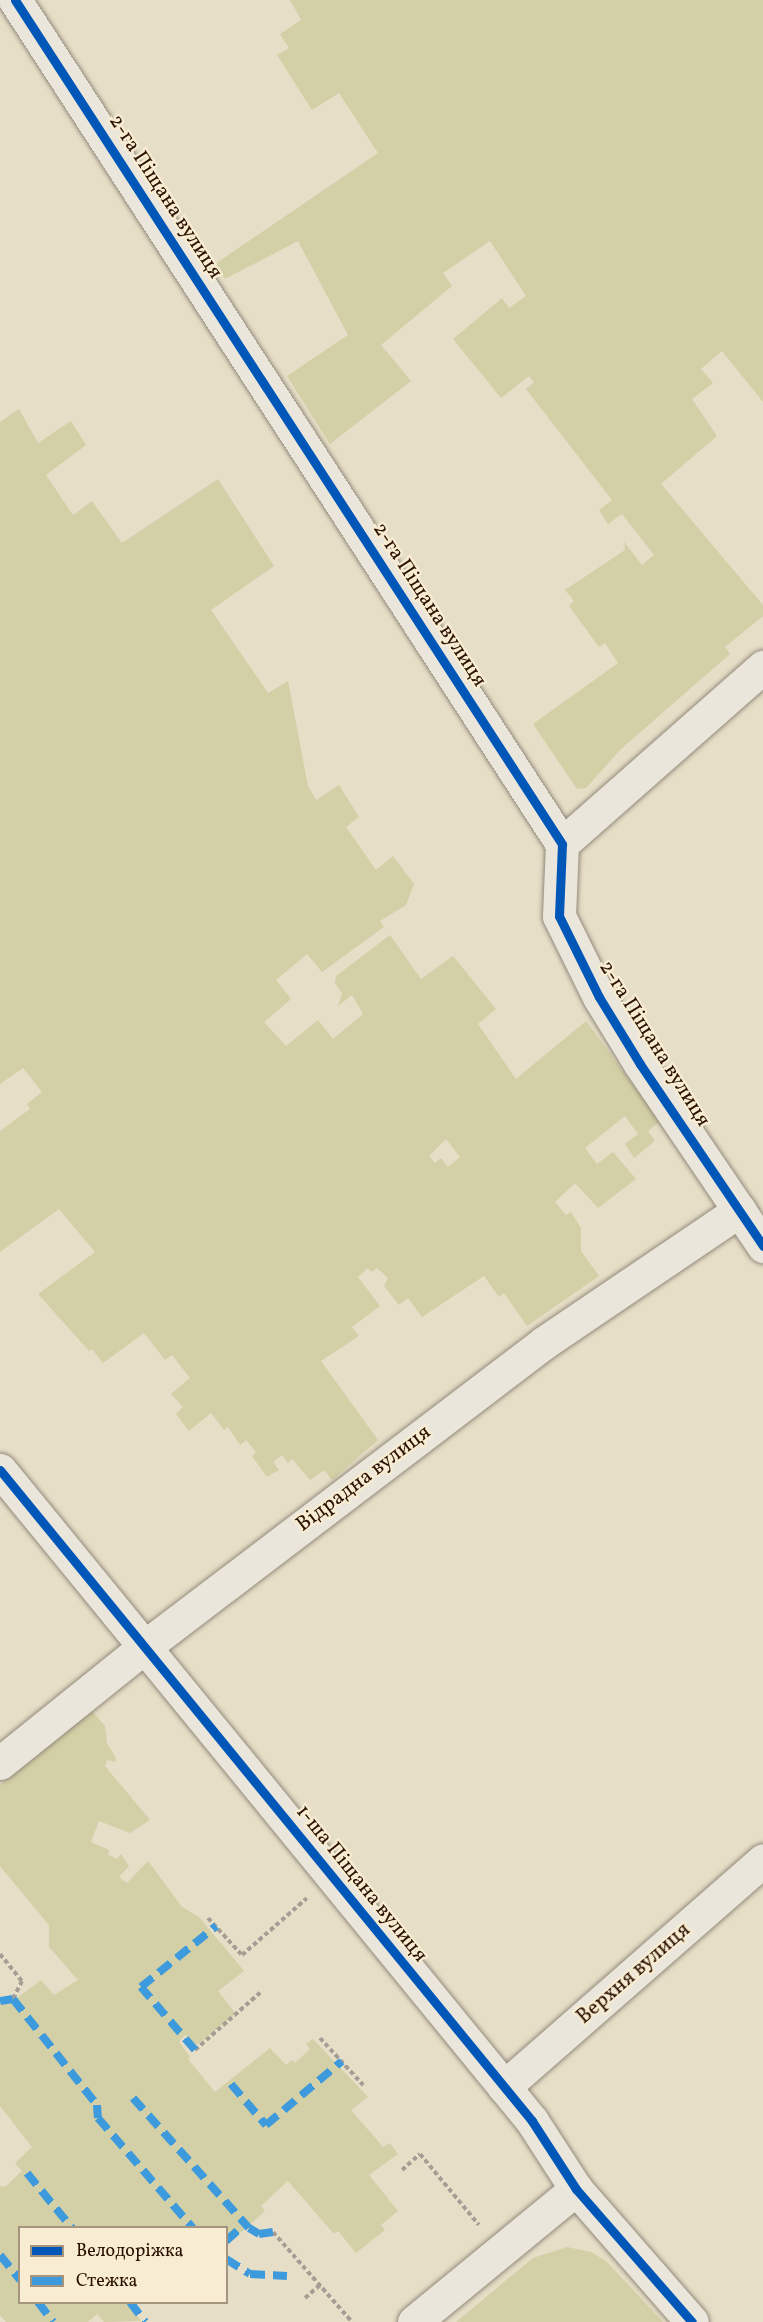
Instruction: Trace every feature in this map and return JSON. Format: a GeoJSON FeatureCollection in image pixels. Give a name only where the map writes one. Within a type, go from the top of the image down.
{"type":"FeatureCollection","features":[{"type":"Feature","properties":{"kind":"street","name":"2-га Піщана вулиця"},"geometry":{"type":"LineString","coordinates":[[15,0],[562,844],[559,916],[599,997],[640,1064],[763,1246]]}},
{"type":"Feature","properties":{"kind":"street"},"geometry":{"type":"LineString","coordinates":[[562,844],[763,667]]}},
{"type":"Feature","properties":{"kind":"street","name":"Відрадна вулиця"},"geometry":{"type":"LineString","coordinates":[[0,1763],[142,1648],[545,1342],[740,1210]]}},
{"type":"Feature","properties":{"kind":"street","name":"1-ша Піщана вулиця"},"geometry":{"type":"LineString","coordinates":[[0,1470],[142,1648],[532,2121],[576,2189],[692,2322]]}},
{"type":"Feature","properties":{"kind":"street","name":"Верхня вулиця"},"geometry":{"type":"LineString","coordinates":[[504,2087],[763,1860]]}},
{"type":"Feature","properties":{"kind":"street"},"geometry":{"type":"LineString","coordinates":[[414,2322],[576,2189]]}},
{"type":"Feature","properties":{"kind":"path"},"geometry":{"type":"LineString","coordinates":[[208,1917],[242,1955],[294,1910]]}},
{"type":"Feature","properties":{"kind":"path"},"geometry":{"type":"LineString","coordinates":[[0,1954],[22,1981],[13,1999]]}},
{"type":"Feature","properties":{"kind":"path"},"geometry":{"type":"LineString","coordinates":[[195,2050],[262,1991]]}},
{"type":"Feature","properties":{"kind":"path"},"geometry":{"type":"LineString","coordinates":[[320,2038],[363,2085]]}},
{"type":"Feature","properties":{"kind":"path"},"geometry":{"type":"LineString","coordinates":[[402,2170],[420,2154],[466,2210]]}},
{"type":"Feature","properties":{"kind":"path"},"geometry":{"type":"LineString","coordinates":[[273,2232],[352,2322]]}},
{"type":"Feature","properties":{"kind":"path"},"geometry":{"type":"LineString","coordinates":[[304,2298],[320,2285]]}},
{"type":"Feature","properties":{"kind":"shaded area"},"geometry":{"type":"Polygon","coordinates":[[[290,0],[763,0],[763,402],[722,351],[701,369],[713,383],[692,399],[717,436],[661,484],[763,605],[763,616],[725,647],[730,654],[621,749],[586,788],[577,789],[533,724],[618,663],[605,643],[599,647],[569,606],[574,601],[565,590],[625,550],[624,542],[642,565],[654,555],[622,514],[608,524],[599,510],[612,500],[526,389],[534,382],[529,376],[501,398],[453,339],[502,298],[509,308],[526,296],[490,241],[443,273],[452,286],[381,345],[411,381],[330,444],[287,376],[348,335],[298,241],[225,279],[215,264],[378,153],[339,93],[312,110],[277,55],[289,48],[280,34],[301,20],[290,0]]]}},
{"type":"Feature","properties":{"kind":"shaded area"},"geometry":{"type":"Polygon","coordinates":[[[19,409],[38,443],[71,421],[86,445],[46,475],[73,515],[92,501],[122,543],[218,479],[274,566],[211,610],[268,693],[288,681],[308,786],[316,800],[339,785],[359,817],[346,827],[376,870],[393,856],[414,884],[406,905],[380,921],[384,927],[322,972],[307,954],[276,980],[291,999],[264,1022],[286,1046],[318,1020],[333,1039],[363,1014],[352,995],[338,1006],[342,993],[335,983],[336,976],[390,935],[421,979],[453,956],[496,1009],[478,1024],[516,1079],[586,1021],[660,1121],[648,1131],[655,1141],[634,1158],[625,1144],[638,1134],[625,1116],[585,1148],[597,1164],[613,1152],[636,1179],[598,1208],[575,1183],[555,1202],[566,1215],[571,1212],[581,1228],[581,1251],[599,1276],[527,1326],[504,1293],[499,1297],[484,1276],[422,1317],[408,1298],[399,1305],[384,1286],[388,1278],[377,1268],[371,1272],[368,1268],[358,1277],[380,1306],[352,1327],[359,1336],[321,1361],[378,1440],[332,1480],[324,1470],[310,1480],[292,1459],[288,1463],[282,1455],[273,1462],[279,1470],[267,1477],[252,1456],[256,1452],[246,1440],[240,1445],[228,1427],[224,1430],[211,1413],[189,1431],[176,1414],[183,1407],[171,1394],[190,1378],[172,1355],[165,1360],[144,1333],[103,1363],[92,1349],[89,1351],[38,1294],[95,1252],[59,1209],[0,1252],[0,1131],[30,1109],[27,1104],[42,1092],[23,1068],[0,1084],[0,422],[19,409]],[[446,1139],[429,1156],[435,1163],[441,1158],[448,1167],[460,1157],[446,1139]]]}},
{"type":"Feature","properties":{"kind":"shaded area"},"geometry":{"type":"Polygon","coordinates":[[[92,1711],[105,1726],[107,1743],[116,1758],[115,1762],[107,1760],[105,1766],[150,1820],[130,1833],[99,1821],[91,1842],[109,1850],[108,1855],[117,1859],[121,1854],[129,1866],[119,1877],[127,1883],[148,1861],[182,1907],[199,1917],[244,1971],[218,1991],[236,2014],[195,2046],[185,2035],[179,2042],[190,2057],[188,2059],[215,2092],[270,2048],[286,2065],[292,2060],[295,2063],[310,2049],[306,2044],[313,2039],[368,2097],[351,2110],[383,2147],[390,2143],[398,2154],[369,2175],[398,2211],[381,2225],[385,2230],[356,2253],[338,2231],[334,2234],[288,2181],[261,2206],[265,2211],[228,2244],[228,2226],[18,2226],[18,2304],[129,2304],[141,2321],[104,2322],[97,2314],[88,2322],[6,2322],[0,2315],[0,2186],[5,2187],[22,2171],[15,2163],[32,2147],[0,2106],[0,2004],[16,1999],[41,1980],[54,1995],[78,1980],[49,1947],[49,1925],[0,1866],[0,1785],[92,1711]]]}},
{"type":"Feature","properties":{"kind":"shaded area"},"geometry":{"type":"Polygon","coordinates":[[[567,2247],[591,2252],[606,2261],[663,2322],[456,2322],[533,2258],[567,2247]]]}},
{"type":"Feature","properties":{"kind":"marked path"},"geometry":{"type":"LineString","coordinates":[[195,2050],[141,1987],[216,1926]]}},
{"type":"Feature","properties":{"kind":"marked path"},"geometry":{"type":"LineString","coordinates":[[0,2001],[13,1999],[97,2105],[98,2118],[191,2226]]}},
{"type":"Feature","properties":{"kind":"marked path"},"geometry":{"type":"LineString","coordinates":[[231,2084],[266,2125],[342,2061]]}},
{"type":"Feature","properties":{"kind":"marked path"},"geometry":{"type":"LineString","coordinates":[[133,2098],[249,2228],[259,2234],[273,2232]]}},
{"type":"Feature","properties":{"kind":"marked path"},"geometry":{"type":"LineString","coordinates":[[27,2173],[70,2226]]}},
{"type":"Feature","properties":{"kind":"marked path"},"geometry":{"type":"LineString","coordinates":[[228,2239],[245,2224]]}},
{"type":"Feature","properties":{"kind":"marked path"},"geometry":{"type":"LineString","coordinates":[[0,2255],[18,2278]]}},
{"type":"Feature","properties":{"kind":"marked path"},"geometry":{"type":"LineString","coordinates":[[228,2260],[250,2274],[287,2276]]}},
{"type":"Feature","properties":{"kind":"marked path"},"geometry":{"type":"LineString","coordinates":[[40,2304],[53,2322]]}},
{"type":"Feature","properties":{"kind":"marked path"},"geometry":{"type":"LineString","coordinates":[[132,2304],[145,2322]]}},
{"type":"Feature","properties":{"kind":"cycle path"},"geometry":{"type":"LineString","coordinates":[[15,0],[562,844],[559,916],[599,997],[640,1064],[763,1246]]}},
{"type":"Feature","properties":{"kind":"cycle path"},"geometry":{"type":"LineString","coordinates":[[0,1470],[532,2121],[576,2189],[692,2322]]}}]}
